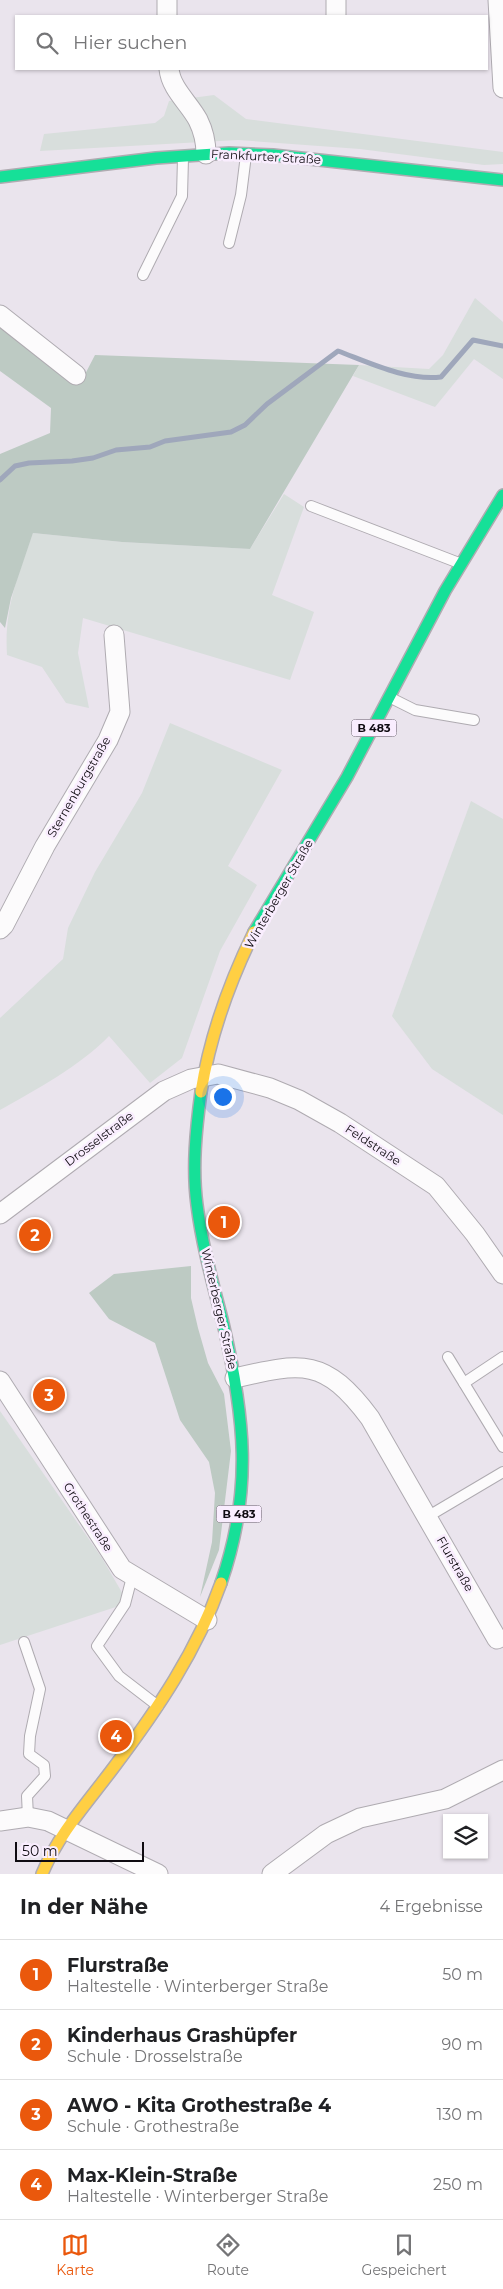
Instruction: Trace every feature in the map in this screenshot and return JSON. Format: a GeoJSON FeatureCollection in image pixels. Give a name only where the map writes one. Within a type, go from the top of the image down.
{"type":"FeatureCollection","features":[{"type":"Feature","properties":{"kind":"main road","name":"Frankfurter Straße"},"geometry":{"type":"LineString","coordinates":[[0,177],[183,156],[247,154],[503,180]]}},
{"type":"Feature","properties":{"kind":"main road","name":"Winterberger Straße"},"geometry":{"type":"LineString","coordinates":[[42,1874],[49,1856],[66,1828],[94,1796],[159,1707],[192,1652],[207,1620],[230,1555],[241,1504],[243,1445],[241,1408],[206,1256],[197,1200],[195,1157],[204,1075],[222,1008],[253,934],[341,789],[390,697],[426,622],[503,495]]}},
{"type":"Feature","properties":{"kind":"street"},"geometry":{"type":"LineString","coordinates":[[167,0],[168,15]]}},
{"type":"Feature","properties":{"kind":"street"},"geometry":{"type":"LineString","coordinates":[[336,0],[336,15]]}},
{"type":"Feature","properties":{"kind":"street"},"geometry":{"type":"LineString","coordinates":[[498,0],[503,88]]}},
{"type":"Feature","properties":{"kind":"street"},"geometry":{"type":"LineString","coordinates":[[169,70],[175,86],[198,120],[206,143],[206,154]]}},
{"type":"Feature","properties":{"kind":"street"},"geometry":{"type":"LineString","coordinates":[[0,314],[76,375]]}},
{"type":"Feature","properties":{"kind":"street","name":"Sternenburgstraße"},"geometry":{"type":"LineString","coordinates":[[0,929],[4,925],[45,846],[108,740],[120,712],[114,635]]}},
{"type":"Feature","properties":{"kind":"street","name":"Feldstraße"},"geometry":{"type":"LineString","coordinates":[[204,1075],[218,1074],[270,1088],[299,1100],[340,1123],[436,1186],[475,1234],[503,1274]]}},
{"type":"Feature","properties":{"kind":"street","name":"Drosselstraße"},"geometry":{"type":"LineString","coordinates":[[0,1214],[164,1091],[204,1075]]}},
{"type":"Feature","properties":{"kind":"street","name":"Flurstraße"},"geometry":{"type":"LineString","coordinates":[[235,1378],[295,1366],[317,1369],[332,1377],[357,1400],[370,1418],[497,1639]]}},
{"type":"Feature","properties":{"kind":"street","name":"Grothestraße"},"geometry":{"type":"LineString","coordinates":[[0,1381],[122,1569],[132,1577],[207,1620]]}},
{"type":"Feature","properties":{"kind":"street"},"geometry":{"type":"LineString","coordinates":[[272,1874],[326,1834],[360,1818],[445,1799],[503,1770]]}},
{"type":"Feature","properties":{"kind":"street"},"geometry":{"type":"LineString","coordinates":[[0,1820],[28,1817],[48,1821],[66,1828],[158,1874]]}},
{"type":"Feature","properties":{"kind":"lane"},"geometry":{"type":"LineString","coordinates":[[229,243],[241,195],[247,154]]}},
{"type":"Feature","properties":{"kind":"lane"},"geometry":{"type":"LineString","coordinates":[[143,275],[182,196],[183,156]]}},
{"type":"Feature","properties":{"kind":"lane"},"geometry":{"type":"LineString","coordinates":[[311,506],[460,564]]}},
{"type":"Feature","properties":{"kind":"lane"},"geometry":{"type":"LineString","coordinates":[[390,697],[415,710],[474,720]]}},
{"type":"Feature","properties":{"kind":"lane"},"geometry":{"type":"LineString","coordinates":[[448,1357],[503,1447]]}},
{"type":"Feature","properties":{"kind":"lane"},"geometry":{"type":"LineString","coordinates":[[464,1383],[503,1357]]}},
{"type":"Feature","properties":{"kind":"lane"},"geometry":{"type":"LineString","coordinates":[[427,1516],[503,1472]]}},
{"type":"Feature","properties":{"kind":"lane"},"geometry":{"type":"LineString","coordinates":[[132,1577],[125,1604],[97,1646],[119,1676],[159,1707]]}},
{"type":"Feature","properties":{"kind":"lane"},"geometry":{"type":"LineString","coordinates":[[24,1642],[40,1689],[30,1736],[29,1754],[44,1765],[45,1776],[27,1796],[28,1817]]}},
{"type":"Feature","properties":{"kind":"shaded area"},"geometry":{"type":"Polygon","coordinates":[[[214,95],[246,119],[503,152],[503,164],[484,165],[360,149],[238,140],[40,151],[44,134],[155,123],[164,116],[169,101],[214,95]]]}},
{"type":"Feature","properties":{"kind":"shaded area"},"geometry":{"type":"Polygon","coordinates":[[[475,298],[503,322],[503,379],[474,359],[435,407],[353,376],[359,365],[429,369],[443,355],[475,298]]]}},
{"type":"Feature","properties":{"kind":"shaded area"},"geometry":{"type":"Polygon","coordinates":[[[0,322],[81,382],[95,355],[359,365],[250,549],[122,542],[33,533],[11,598],[5,628],[0,622],[0,454],[50,433],[51,408],[0,371],[0,322]]]}},
{"type":"Feature","properties":{"kind":"shaded area"},"geometry":{"type":"Polygon","coordinates":[[[284,494],[304,507],[272,595],[314,612],[290,680],[83,618],[78,653],[89,708],[66,703],[42,667],[7,655],[10,607],[17,578],[33,533],[122,542],[250,549],[284,494]]]}},
{"type":"Feature","properties":{"kind":"shaded area"},"geometry":{"type":"Polygon","coordinates":[[[170,723],[282,770],[228,866],[257,885],[220,951],[182,1058],[150,1083],[109,1036],[72,1067],[0,1110],[0,1018],[63,959],[68,928],[95,872],[142,793],[170,723]]]}},
{"type":"Feature","properties":{"kind":"shaded area"},"geometry":{"type":"Polygon","coordinates":[[[471,801],[503,819],[503,1115],[432,1069],[392,1016],[471,801]]]}},
{"type":"Feature","properties":{"kind":"shaded area"},"geometry":{"type":"Polygon","coordinates":[[[191,1266],[191,1298],[208,1363],[224,1394],[231,1451],[219,1550],[200,1597],[212,1542],[215,1493],[209,1462],[180,1420],[155,1343],[109,1319],[89,1293],[114,1274],[191,1266]]]}},
{"type":"Feature","properties":{"kind":"shaded area"},"geometry":{"type":"Polygon","coordinates":[[[0,1411],[102,1558],[128,1603],[0,1645],[0,1411]]]}},
{"type":"Feature","properties":{"kind":"waterway"},"geometry":{"type":"LineString","coordinates":[[0,480],[15,466],[29,463],[93,458],[116,450],[150,447],[165,441],[231,432],[245,425],[267,404],[338,351],[402,374],[428,378],[441,377],[473,340],[503,346]]}},
{"type":"Feature","properties":{"kind":"traffic: fast"},"geometry":{"type":"LineString","coordinates":[[0,177],[156,158],[229,153],[273,155],[503,180]]}},
{"type":"Feature","properties":{"kind":"traffic: fast"},"geometry":{"type":"LineString","coordinates":[[254,932],[347,777],[445,591],[503,495]]}},
{"type":"Feature","properties":{"kind":"traffic: fast"},"geometry":{"type":"LineString","coordinates":[[201,1092],[195,1148],[197,1205],[205,1250],[231,1357],[240,1422],[242,1454],[238,1517],[221,1583]]}},
{"type":"Feature","properties":{"kind":"traffic: slow"},"geometry":{"type":"LineString","coordinates":[[201,1092],[215,1030],[236,971],[254,932]]}},
{"type":"Feature","properties":{"kind":"traffic: slow"},"geometry":{"type":"LineString","coordinates":[[42,1874],[65,1831],[130,1746],[175,1679],[200,1632],[221,1583]]}},
{"type":"Feature","properties":{"kind":"place","name":"Flurstraße"},"geometry":{"type":"Point","coordinates":[224,1222]}},
{"type":"Feature","properties":{"kind":"place","name":"Kinderhaus Grashüpfer"},"geometry":{"type":"Point","coordinates":[35,1235]}},
{"type":"Feature","properties":{"kind":"place","name":"AWO - Kita Grothestraße 4"},"geometry":{"type":"Point","coordinates":[49,1395]}},
{"type":"Feature","properties":{"kind":"place","name":"Max-Klein-Straße"},"geometry":{"type":"Point","coordinates":[116,1736]}}]}
